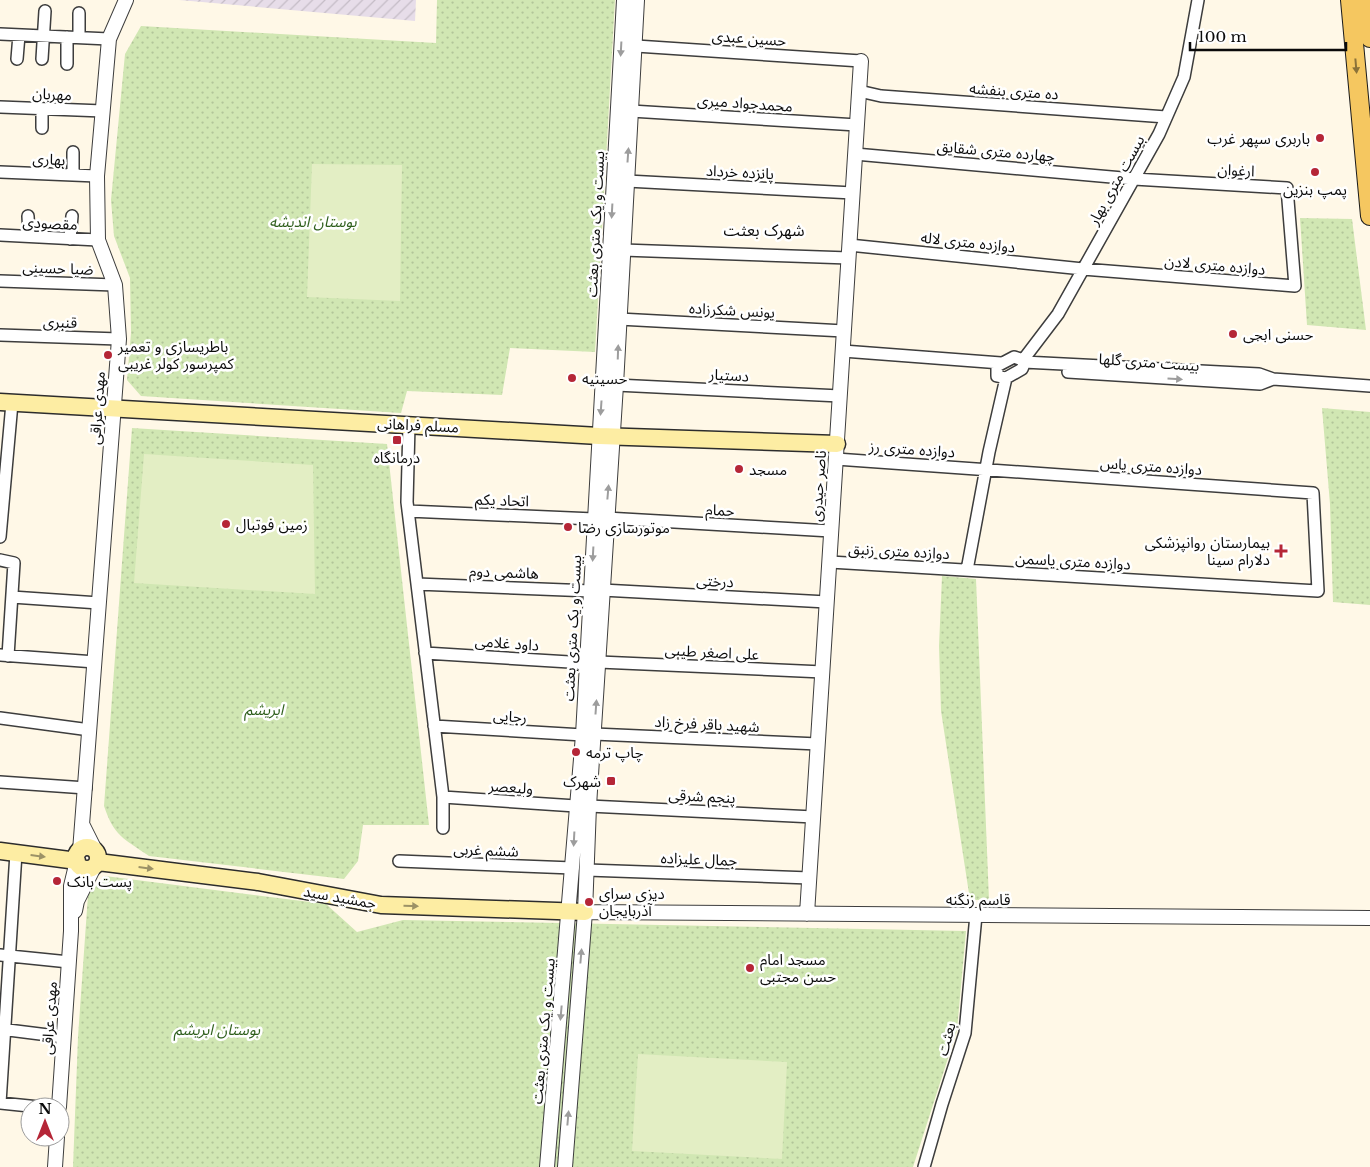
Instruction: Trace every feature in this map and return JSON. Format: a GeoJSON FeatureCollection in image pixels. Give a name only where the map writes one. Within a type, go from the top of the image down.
{"type":"FeatureCollection","features":[{"type":"Feature","properties":{"kind":"main road"},"geometry":{"type":"LineString","coordinates":[[1350,0],[1370,216]]}},
{"type":"Feature","properties":{"kind":"main road"},"geometry":{"type":"LineString","coordinates":[[1366,0],[1370,38]]}},
{"type":"Feature","properties":{"kind":"main road","name":"مسلم فراهانی"},"geometry":{"type":"LineString","coordinates":[[6,402],[837,451]]}},
{"type":"Feature","properties":{"kind":"main road","name":"جمشید سید"},"geometry":{"type":"LineString","coordinates":[[8,852],[89,858],[258,882],[381,905],[577,912]]}},
{"type":"Feature","properties":{"kind":"street","name":"مهدی عراقی"},"geometry":{"type":"LineString","coordinates":[[60,1097],[71,931],[71,886],[89,858],[83,825],[119,339],[116,285],[98,240],[97,176],[109,38],[126,0]]}},
{"type":"Feature","properties":{"kind":"street","name":"بیست و یک متری بعثت"},"geometry":{"type":"LineString","coordinates":[[565,1167],[577,912],[573,868],[582,806],[589,734],[606,436],[624,0]]}},
{"type":"Feature","properties":{"kind":"street","name":"بیست و یک متری بعثت"},"geometry":{"type":"LineString","coordinates":[[606,436],[616,385],[626,181],[638,0]]}},
{"type":"Feature","properties":{"kind":"street","name":"بیست متری بهار"},"geometry":{"type":"LineString","coordinates":[[1023,364],[1058,314],[1134,179],[1166,117],[1184,77],[1198,0]]}},
{"type":"Feature","properties":{"kind":"street"},"geometry":{"type":"LineString","coordinates":[[42,59],[45,11]]}},
{"type":"Feature","properties":{"kind":"street"},"geometry":{"type":"LineString","coordinates":[[78,13],[78,37]]}},
{"type":"Feature","properties":{"kind":"street"},"geometry":{"type":"LineString","coordinates":[[0,34],[109,38]]}},
{"type":"Feature","properties":{"kind":"street"},"geometry":{"type":"LineString","coordinates":[[17,59],[18,34]]}},
{"type":"Feature","properties":{"kind":"street"},"geometry":{"type":"LineString","coordinates":[[66,37],[66,64]]}},
{"type":"Feature","properties":{"kind":"street","name":"حسین عبدی"},"geometry":{"type":"LineString","coordinates":[[636,46],[861,61]]}},
{"type":"Feature","properties":{"kind":"street","name":"ناصر حیدری"},"geometry":{"type":"LineString","coordinates":[[807,914],[861,61]]}},
{"type":"Feature","properties":{"kind":"street","name":"ده متری بنفشه"},"geometry":{"type":"LineString","coordinates":[[859,91],[881,96],[1166,117]]}},
{"type":"Feature","properties":{"kind":"street","name":"مهربان"},"geometry":{"type":"LineString","coordinates":[[0,107],[103,112]]}},
{"type":"Feature","properties":{"kind":"street"},"geometry":{"type":"LineString","coordinates":[[42,109],[42,128]]}},
{"type":"Feature","properties":{"kind":"street","name":"محمدجواد میری"},"geometry":{"type":"LineString","coordinates":[[631,112],[857,125]]}},
{"type":"Feature","properties":{"kind":"street"},"geometry":{"type":"LineString","coordinates":[[73,152],[73,175]]}},
{"type":"Feature","properties":{"kind":"street","name":"چهارده متری شقایق"},"geometry":{"type":"LineString","coordinates":[[855,154],[1134,179]]}},
{"type":"Feature","properties":{"kind":"street","name":"بهاری"},"geometry":{"type":"LineString","coordinates":[[0,172],[97,176]]}},
{"type":"Feature","properties":{"kind":"street","name":"ارغوان"},"geometry":{"type":"LineString","coordinates":[[1134,179],[1287,188],[1291,237]]}},
{"type":"Feature","properties":{"kind":"street","name":"پانزده خرداد"},"geometry":{"type":"LineString","coordinates":[[626,181],[853,193]]}},
{"type":"Feature","properties":{"kind":"street"},"geometry":{"type":"LineString","coordinates":[[28,216],[28,236]]}},
{"type":"Feature","properties":{"kind":"street"},"geometry":{"type":"LineString","coordinates":[[70,238],[72,216]]}},
{"type":"Feature","properties":{"kind":"street","name":"مقصودی"},"geometry":{"type":"LineString","coordinates":[[0,235],[98,240]]}},
{"type":"Feature","properties":{"kind":"street","name":"دوازده متری لادن"},"geometry":{"type":"LineString","coordinates":[[1083,269],[1294,286],[1291,237]]}},
{"type":"Feature","properties":{"kind":"street","name":"دوازده متری لاله"},"geometry":{"type":"LineString","coordinates":[[623,250],[849,252],[1083,269]]}},
{"type":"Feature","properties":{"kind":"street","name":"ضیا حسینی"},"geometry":{"type":"LineString","coordinates":[[0,281],[116,285]]}},
{"type":"Feature","properties":{"kind":"street","name":"یونس شکرزاده"},"geometry":{"type":"LineString","coordinates":[[619,319],[844,330]]}},
{"type":"Feature","properties":{"kind":"street","name":"قنبری"},"geometry":{"type":"LineString","coordinates":[[0,335],[119,339]]}},
{"type":"Feature","properties":{"kind":"street"},"geometry":{"type":"LineString","coordinates":[[843,351],[1001,363]]}},
{"type":"Feature","properties":{"kind":"street","name":"بیست متری گلها"},"geometry":{"type":"LineString","coordinates":[[1001,363],[1014,357],[1023,364],[1260,384],[1273,379],[1370,386]]}},
{"type":"Feature","properties":{"kind":"street"},"geometry":{"type":"LineString","coordinates":[[1001,363],[997,366],[997,376],[1006,378]]}},
{"type":"Feature","properties":{"kind":"street"},"geometry":{"type":"LineString","coordinates":[[967,570],[1006,378],[1023,364]]}},
{"type":"Feature","properties":{"kind":"street","name":"دستیار"},"geometry":{"type":"LineString","coordinates":[[616,385],[840,396]]}},
{"type":"Feature","properties":{"kind":"street"},"geometry":{"type":"LineString","coordinates":[[0,537],[6,402]]}},
{"type":"Feature","properties":{"kind":"street"},"geometry":{"type":"LineString","coordinates":[[410,425],[408,511],[443,798],[443,828]]}},
{"type":"Feature","properties":{"kind":"street","name":"دوازده متری رز"},"geometry":{"type":"LineString","coordinates":[[837,451],[986,470]]}},
{"type":"Feature","properties":{"kind":"street","name":"دوازده متری یاس"},"geometry":{"type":"LineString","coordinates":[[986,470],[1313,493]]}},
{"type":"Feature","properties":{"kind":"street","name":"دوازده متری یاسمن"},"geometry":{"type":"LineString","coordinates":[[967,570],[1318,591],[1313,493]]}},
{"type":"Feature","properties":{"kind":"street","name":"اتحاد یکم"},"geometry":{"type":"LineString","coordinates":[[408,511],[600,519]]}},
{"type":"Feature","properties":{"kind":"street","name":"حمام"},"geometry":{"type":"LineString","coordinates":[[600,519],[832,531]]}},
{"type":"Feature","properties":{"kind":"street"},"geometry":{"type":"LineString","coordinates":[[0,560],[14,563],[12,597],[4,655],[95,662]]}},
{"type":"Feature","properties":{"kind":"street","name":"دوازده متری زنبق"},"geometry":{"type":"LineString","coordinates":[[830,562],[967,570]]}},
{"type":"Feature","properties":{"kind":"street","name":"هاشمی دوم"},"geometry":{"type":"LineString","coordinates":[[417,584],[596,590]]}},
{"type":"Feature","properties":{"kind":"street","name":"درختی"},"geometry":{"type":"LineString","coordinates":[[596,590],[827,602]]}},
{"type":"Feature","properties":{"kind":"street"},"geometry":{"type":"LineString","coordinates":[[12,597],[99,603]]}},
{"type":"Feature","properties":{"kind":"street","name":"داود غلامی"},"geometry":{"type":"LineString","coordinates":[[425,653],[593,662]]}},
{"type":"Feature","properties":{"kind":"street","name":"علی اصغر طیبی"},"geometry":{"type":"LineString","coordinates":[[593,662],[823,672]]}},
{"type":"Feature","properties":{"kind":"street"},"geometry":{"type":"LineString","coordinates":[[0,718],[90,730]]}},
{"type":"Feature","properties":{"kind":"street","name":"رجایی"},"geometry":{"type":"LineString","coordinates":[[434,726],[589,734]]}},
{"type":"Feature","properties":{"kind":"street","name":"شهید باقر فرخ زاد"},"geometry":{"type":"LineString","coordinates":[[589,734],[818,744]]}},
{"type":"Feature","properties":{"kind":"street"},"geometry":{"type":"LineString","coordinates":[[0,782],[86,788]]}},
{"type":"Feature","properties":{"kind":"street","name":"ولیعصر"},"geometry":{"type":"LineString","coordinates":[[443,798],[582,806]]}},
{"type":"Feature","properties":{"kind":"street","name":"بیست و یک متری بعثت"},"geometry":{"type":"LineString","coordinates":[[547,1167],[577,912],[587,870],[582,806]]}},
{"type":"Feature","properties":{"kind":"street","name":"پنجم شرقی"},"geometry":{"type":"LineString","coordinates":[[582,806],[814,817]]}},
{"type":"Feature","properties":{"kind":"street"},"geometry":{"type":"LineString","coordinates":[[8,852],[0,1103],[20,1105]]}},
{"type":"Feature","properties":{"kind":"street","name":"ششم غربی"},"geometry":{"type":"LineString","coordinates":[[399,861],[573,868]]}},
{"type":"Feature","properties":{"kind":"street","name":"جمال علیزاده"},"geometry":{"type":"LineString","coordinates":[[587,870],[810,878]]}},
{"type":"Feature","properties":{"kind":"street","name":"قاسم زنگنه"},"geometry":{"type":"LineString","coordinates":[[577,912],[1370,918]]}},
{"type":"Feature","properties":{"kind":"street","name":"بعثت"},"geometry":{"type":"LineString","coordinates":[[924,1167],[965,1033],[976,915]]}},
{"type":"Feature","properties":{"kind":"street"},"geometry":{"type":"LineString","coordinates":[[5,956],[69,962]]}},
{"type":"Feature","properties":{"kind":"street"},"geometry":{"type":"LineString","coordinates":[[2,1030],[64,1037]]}},
{"type":"Feature","properties":{"kind":"street"},"geometry":{"type":"LineString","coordinates":[[55,1167],[56,1147]]}},
{"type":"Feature","properties":{"kind":"shaded area"},"geometry":{"type":"Polygon","coordinates":[[[179,0],[416,0],[415,21],[179,0]]]}},
{"type":"Feature","properties":{"kind":"green space","name":"بوستان اندیشه"},"geometry":{"type":"Polygon","coordinates":[[[437,0],[615,0],[595,352],[510,348],[502,395],[407,391],[401,413],[141,396],[127,380],[131,333],[130,278],[114,236],[111,200],[125,54],[141,26],[436,43],[437,0]]]}},
{"type":"Feature","properties":{"kind":"green space"},"geometry":{"type":"Polygon","coordinates":[[[312,164],[402,165],[400,301],[307,297],[312,164]]]}},
{"type":"Feature","properties":{"kind":"green space"},"geometry":{"type":"Polygon","coordinates":[[[1300,218],[1352,219],[1366,330],[1307,325],[1300,218]]]}},
{"type":"Feature","properties":{"kind":"green space"},"geometry":{"type":"Polygon","coordinates":[[[1322,408],[1370,412],[1370,605],[1333,602],[1330,504],[1322,408]]]}},
{"type":"Feature","properties":{"kind":"green space","name":"ابریشم"},"geometry":{"type":"Polygon","coordinates":[[[132,428],[387,444],[429,825],[363,825],[358,861],[344,879],[149,856],[120,836],[108,816],[104,806],[132,428]]]}},
{"type":"Feature","properties":{"kind":"green space","name":"زمین فوتبال"},"geometry":{"type":"Polygon","coordinates":[[[144,454],[313,465],[315,594],[134,583],[144,454]]]}},
{"type":"Feature","properties":{"kind":"green space"},"geometry":{"type":"Polygon","coordinates":[[[942,576],[976,579],[989,900],[970,900],[941,711],[939,646],[942,576]]]}},
{"type":"Feature","properties":{"kind":"green space","name":"بوستان ابریشم"},"geometry":{"type":"Polygon","coordinates":[[[105,876],[326,904],[357,932],[403,920],[966,931],[957,1030],[913,1167],[73,1167],[78,1037],[88,895],[105,876]]]}},
{"type":"Feature","properties":{"kind":"green space"},"geometry":{"type":"Polygon","coordinates":[[[638,1054],[787,1062],[782,1159],[632,1151],[638,1054]]]}},
{"type":"Feature","properties":{"kind":"place","name":"باربری سپهر غرب"},"geometry":{"type":"Point","coordinates":[1320,138]}},
{"type":"Feature","properties":{"kind":"place","name":"پمپ بنزین"},"geometry":{"type":"Point","coordinates":[1315,172]}},
{"type":"Feature","properties":{"kind":"place","name":"حسنی ابجی"},"geometry":{"type":"Point","coordinates":[1233,334]}},
{"type":"Feature","properties":{"kind":"place","name":"باطریسازی و تعمیر کمپرسور کولر غریبی"},"geometry":{"type":"Point","coordinates":[108,355]}},
{"type":"Feature","properties":{"kind":"place","name":"حسینیه"},"geometry":{"type":"Point","coordinates":[572,378]}},
{"type":"Feature","properties":{"kind":"place","name":"درمانگاه"},"geometry":{"type":"Point","coordinates":[397,440]}},
{"type":"Feature","properties":{"kind":"place","name":"مسجد"},"geometry":{"type":"Point","coordinates":[739,469]}},
{"type":"Feature","properties":{"kind":"place","name":"زمین فوتبال"},"geometry":{"type":"Point","coordinates":[226,524]}},
{"type":"Feature","properties":{"kind":"place","name":"موتورسازی رضا"},"geometry":{"type":"Point","coordinates":[568,527]}},
{"type":"Feature","properties":{"kind":"place","name":"بیمارستان روانپزشکی دلارام سینا"},"geometry":{"type":"Point","coordinates":[1281,551]}},
{"type":"Feature","properties":{"kind":"place","name":"چاپ ترمه"},"geometry":{"type":"Point","coordinates":[576,752]}},
{"type":"Feature","properties":{"kind":"place","name":"شهرک"},"geometry":{"type":"Point","coordinates":[611,781]}},
{"type":"Feature","properties":{"kind":"place","name":"پست بانک"},"geometry":{"type":"Point","coordinates":[57,881]}},
{"type":"Feature","properties":{"kind":"place","name":"دیزی سرای آذربایجان"},"geometry":{"type":"Point","coordinates":[589,902]}},
{"type":"Feature","properties":{"kind":"place","name":"مسجد امام حسن مجتبی"},"geometry":{"type":"Point","coordinates":[750,968]}},
{"type":"Feature","properties":{"kind":"district","name":"شهرک بعثت"},"geometry":{"type":"Point","coordinates":[764,230]}}]}
